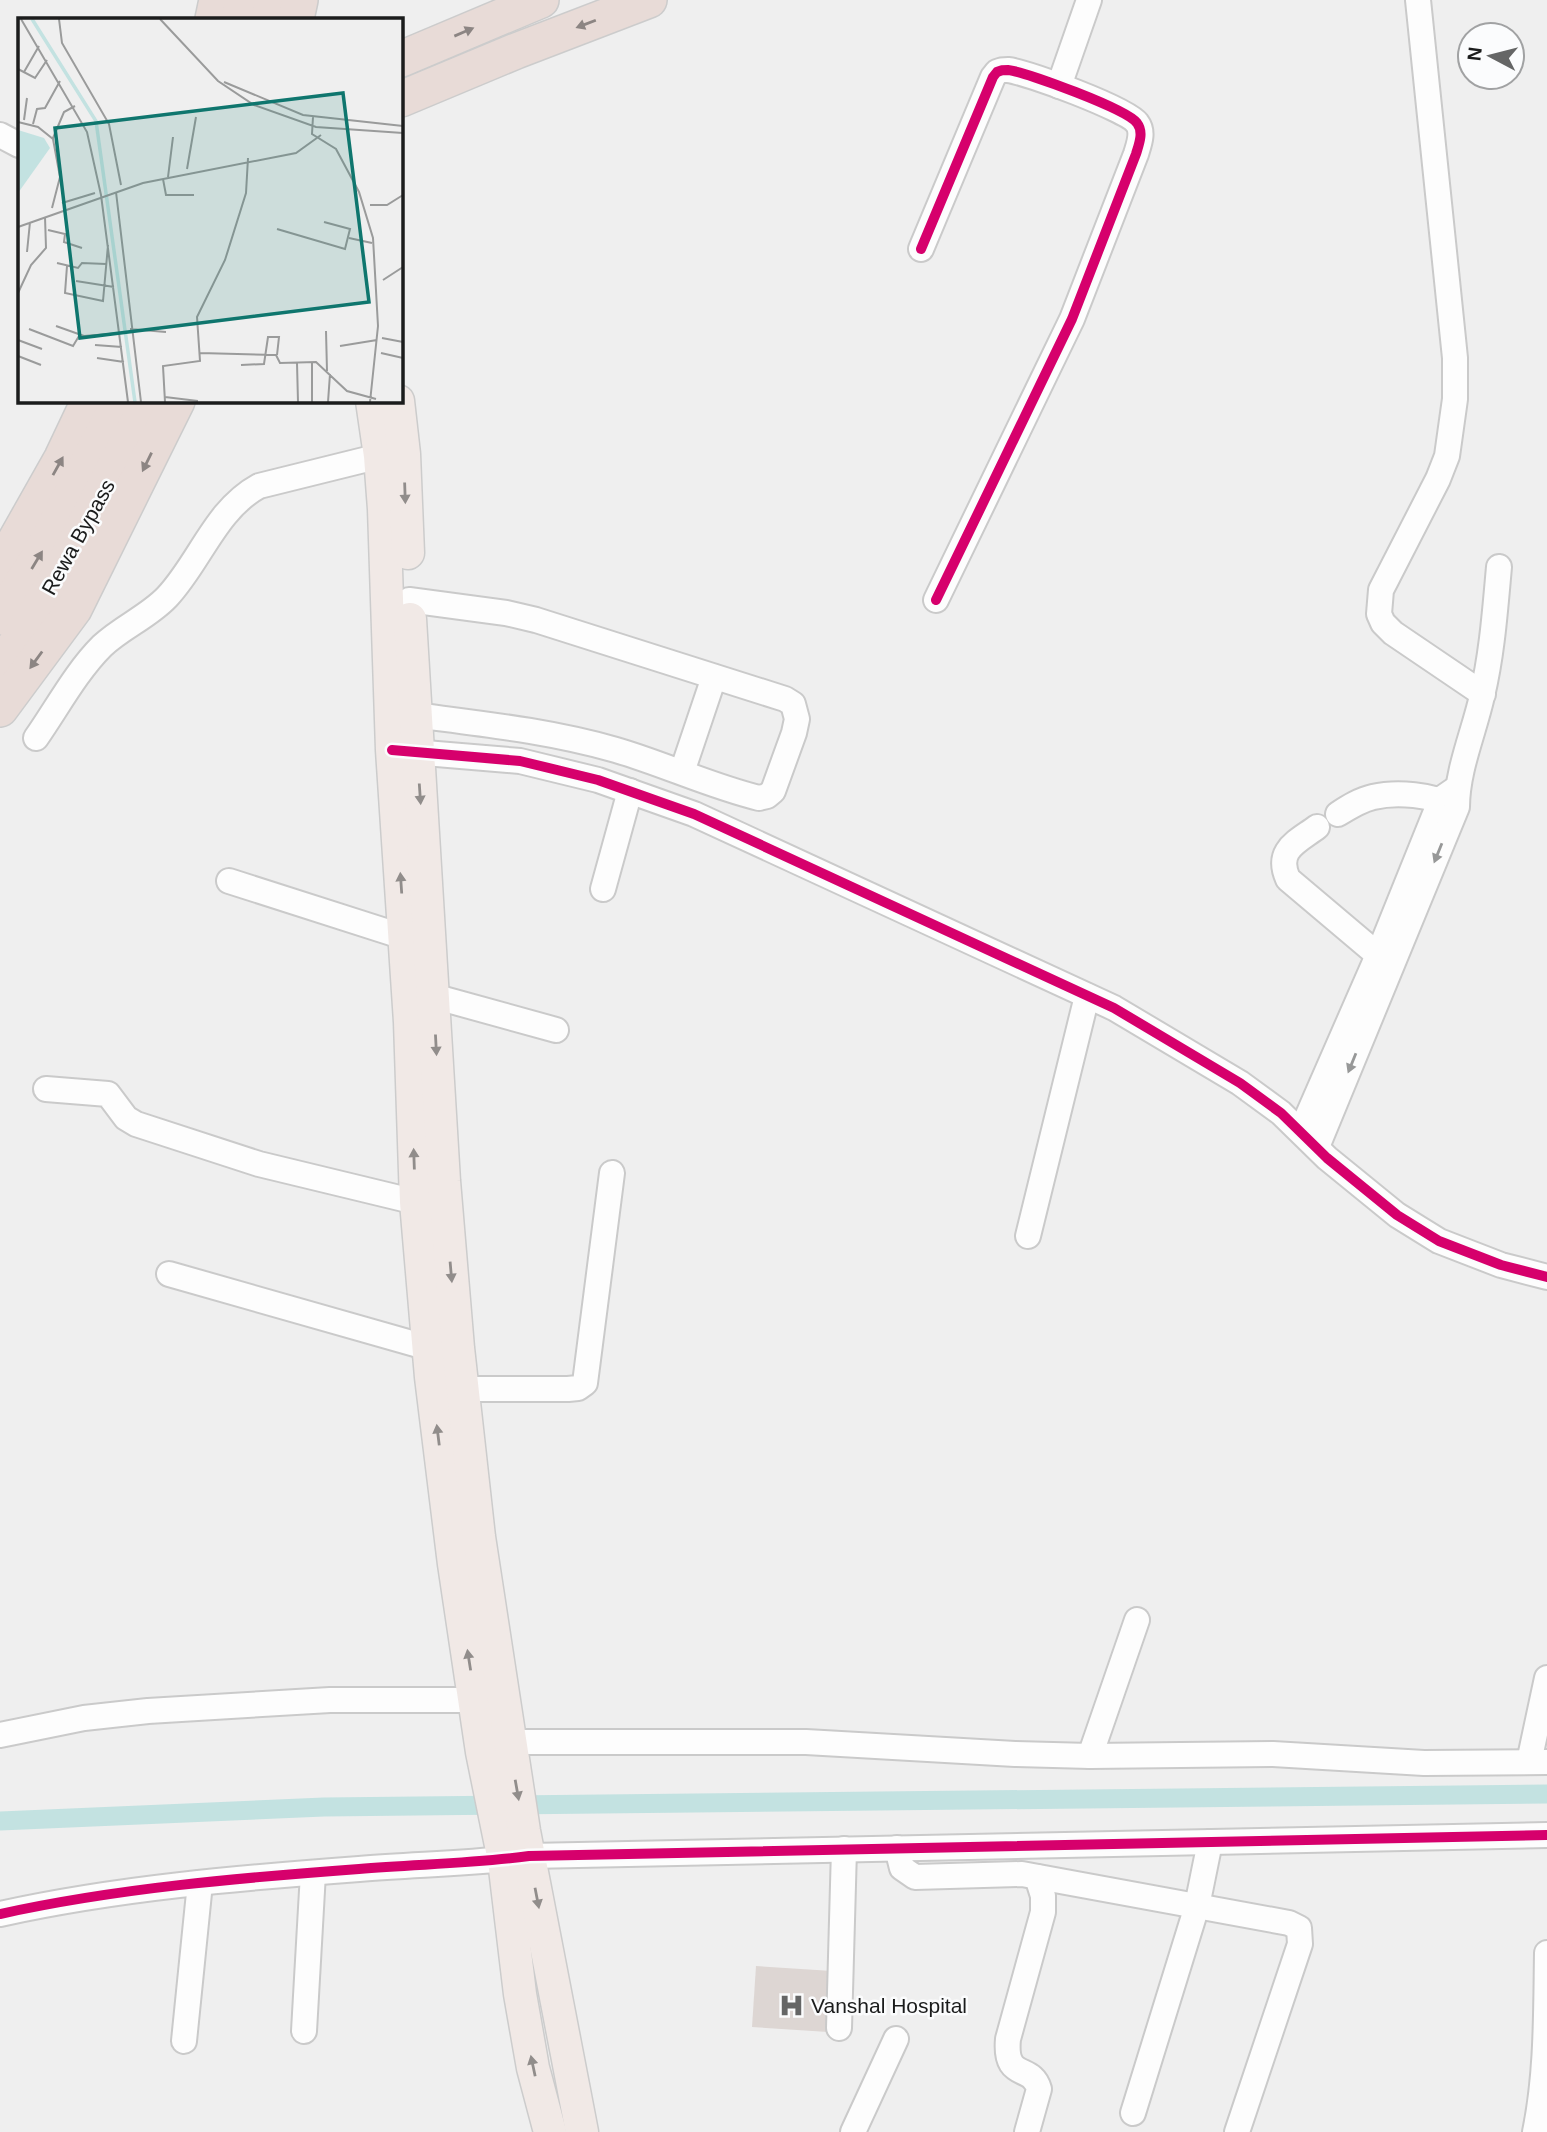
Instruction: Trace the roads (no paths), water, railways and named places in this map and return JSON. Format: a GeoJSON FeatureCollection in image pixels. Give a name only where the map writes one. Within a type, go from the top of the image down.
{"type":"FeatureCollection","features":[{"type":"Feature","properties":{"kind":"highway"},"geometry":{"type":"LineString","coordinates":[[212,18],[217,0]]}},
{"type":"Feature","properties":{"kind":"highway"},"geometry":{"type":"LineString","coordinates":[[239,18],[243,0]]}},
{"type":"Feature","properties":{"kind":"highway"},"geometry":{"type":"LineString","coordinates":[[402,59],[541,0]]}},
{"type":"Feature","properties":{"kind":"highway"},"geometry":{"type":"LineString","coordinates":[[402,99],[649,0]]}},
{"type":"Feature","properties":{"kind":"highway"},"geometry":{"type":"LineString","coordinates":[[0,568],[62,458],[89,402]]}},
{"type":"Feature","properties":{"kind":"highway","name":"Rewa Bypass"},"geometry":{"type":"LineString","coordinates":[[0,617],[39,557],[120,402]]}},
{"type":"Feature","properties":{"kind":"highway","name":"Rewa Bypass"},"geometry":{"type":"LineString","coordinates":[[0,669],[56,580],[148,402]]}},
{"type":"Feature","properties":{"kind":"highway"},"geometry":{"type":"LineString","coordinates":[[0,709],[74,609],[177,402]]}},
{"type":"Feature","properties":{"kind":"main road"},"geometry":{"type":"LineString","coordinates":[[372,402],[392,455],[409,600],[415,715],[404,751],[404,937],[416,1202],[443,1348],[462,1389],[514,1845],[520,1994],[533,2067],[550,2132]]}},
{"type":"Feature","properties":{"kind":"main road"},"geometry":{"type":"LineString","coordinates":[[398,402],[392,455],[389,609],[433,996],[445,1194],[443,1348],[454,1564],[475,1700],[501,1747]]}},
{"type":"Feature","properties":{"kind":"main road"},"geometry":{"type":"LineString","coordinates":[[514,1845],[582,2132]]}},
{"type":"Feature","properties":{"kind":"street"},"geometry":{"type":"LineString","coordinates":[[1059,86],[1089,0]]}},
{"type":"Feature","properties":{"kind":"street"},"geometry":{"type":"LineString","coordinates":[[1418,0],[1454,345],[1455,399],[1447,456],[1381,590],[1379,614],[1383,623],[1393,633],[1483,694]]}},
{"type":"Feature","properties":{"kind":"street"},"geometry":{"type":"LineString","coordinates":[[921,249],[997,72],[1008,70],[1059,86],[1128,115],[1139,126],[1140,141],[1072,319],[936,600]]}},
{"type":"Feature","properties":{"kind":"street"},"geometry":{"type":"LineString","coordinates":[[0,135],[18,144]]}},
{"type":"Feature","properties":{"kind":"street"},"geometry":{"type":"LineString","coordinates":[[36,738],[101,648],[165,599],[216,527],[245,494],[259,486],[392,455]]}},
{"type":"Feature","properties":{"kind":"street"},"geometry":{"type":"LineString","coordinates":[[1309,1139],[1451,798],[1483,694],[1493,640],[1499,567]]}},
{"type":"Feature","properties":{"kind":"street"},"geometry":{"type":"LineString","coordinates":[[409,600],[506,613],[536,620],[785,699],[793,704],[797,719],[773,791],[767,796],[751,796],[620,751],[561,736],[415,715]]}},
{"type":"Feature","properties":{"kind":"street"},"geometry":{"type":"LineString","coordinates":[[682,772],[715,677]]}},
{"type":"Feature","properties":{"kind":"street"},"geometry":{"type":"LineString","coordinates":[[404,751],[520,761],[598,780],[694,814],[1087,996],[1149,1028],[1240,1083],[1397,1215],[1439,1241],[1501,1265],[1547,1277]]}},
{"type":"Feature","properties":{"kind":"street"},"geometry":{"type":"LineString","coordinates":[[603,889],[631,791]]}},
{"type":"Feature","properties":{"kind":"street"},"geometry":{"type":"LineString","coordinates":[[1338,814],[1374,797],[1400,795],[1451,798]]}},
{"type":"Feature","properties":{"kind":"street"},"geometry":{"type":"LineString","coordinates":[[1317,827],[1290,847],[1285,854],[1283,864],[1288,879],[1385,959]]}},
{"type":"Feature","properties":{"kind":"street"},"geometry":{"type":"LineString","coordinates":[[229,881],[404,937]]}},
{"type":"Feature","properties":{"kind":"street"},"geometry":{"type":"LineString","coordinates":[[433,996],[556,1030]]}},
{"type":"Feature","properties":{"kind":"street"},"geometry":{"type":"LineString","coordinates":[[1028,1236],[1087,996]]}},
{"type":"Feature","properties":{"kind":"street"},"geometry":{"type":"LineString","coordinates":[[46,1089],[108,1094],[126,1118],[136,1125],[259,1164],[416,1202]]}},
{"type":"Feature","properties":{"kind":"street"},"geometry":{"type":"LineString","coordinates":[[462,1389],[568,1389],[578,1388],[586,1383],[612,1173]]}},
{"type":"Feature","properties":{"kind":"street"},"geometry":{"type":"LineString","coordinates":[[169,1274],[443,1348]]}},
{"type":"Feature","properties":{"kind":"street"},"geometry":{"type":"LineString","coordinates":[[1090,1756],[1137,1620]]}},
{"type":"Feature","properties":{"kind":"street"},"geometry":{"type":"LineString","coordinates":[[501,1747],[806,1742],[1015,1754],[1273,1754],[1424,1763],[1538,1762],[1547,1678]]}},
{"type":"Feature","properties":{"kind":"street"},"geometry":{"type":"LineString","coordinates":[[0,1735],[84,1718],[148,1711],[330,1700],[475,1700]]}},
{"type":"Feature","properties":{"kind":"street"},"geometry":{"type":"LineString","coordinates":[[0,1914],[52,1903],[200,1883],[313,1873],[514,1845],[844,1849],[1547,1835]]}},
{"type":"Feature","properties":{"kind":"street"},"geometry":{"type":"LineString","coordinates":[[1133,2113],[1197,1906],[1210,1842]]}},
{"type":"Feature","properties":{"kind":"street"},"geometry":{"type":"LineString","coordinates":[[897,1848],[902,1868],[915,1877],[1015,1874],[1037,1877],[1289,1923],[1301,1931],[1300,1944],[1237,2132]]}},
{"type":"Feature","properties":{"kind":"street"},"geometry":{"type":"LineString","coordinates":[[839,2028],[844,1849]]}},
{"type":"Feature","properties":{"kind":"street"},"geometry":{"type":"LineString","coordinates":[[304,2031],[313,1873]]}},
{"type":"Feature","properties":{"kind":"street"},"geometry":{"type":"LineString","coordinates":[[1027,2132],[1038,2098],[1037,2083],[1013,2067],[1008,2060],[1007,2039],[1043,1912],[1043,1896],[1037,1877]]}},
{"type":"Feature","properties":{"kind":"street"},"geometry":{"type":"LineString","coordinates":[[184,2041],[200,1883]]}},
{"type":"Feature","properties":{"kind":"street"},"geometry":{"type":"LineString","coordinates":[[1535,2132],[1545,2079],[1547,1954]]}},
{"type":"Feature","properties":{"kind":"street"},"geometry":{"type":"LineString","coordinates":[[853,2132],[896,2039]]}},
{"type":"Feature","properties":{"kind":"waterway"},"geometry":{"type":"LineString","coordinates":[[0,1821],[324,1807],[1547,1794]]}},
{"type":"Feature","properties":{"kind":"place","name":"Vanshal Hospital"},"geometry":{"type":"Point","coordinates":[791,2005]}}]}
